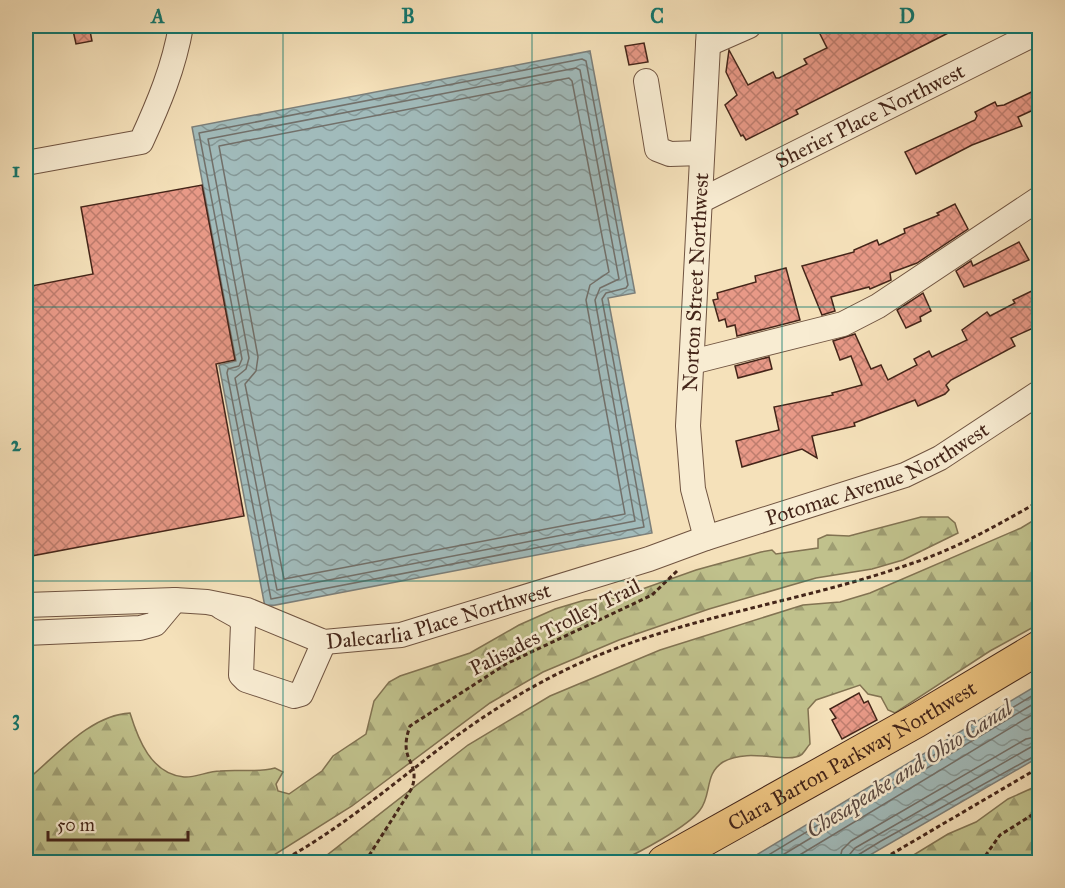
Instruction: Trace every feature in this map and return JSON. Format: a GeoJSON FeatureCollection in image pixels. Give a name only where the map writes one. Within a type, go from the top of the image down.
{"type":"FeatureCollection","features":[{"type":"Feature","properties":{"kind":"highway","name":"Clara Barton Parkway Northwest"},"geometry":{"type":"LineString","coordinates":[[664,862],[916,721],[1040,647]]}},
{"type":"Feature","properties":{"kind":"street"},"geometry":{"type":"LineString","coordinates":[[26,163],[141,142],[163,95],[176,56],[181,26]]}},
{"type":"Feature","properties":{"kind":"street"},"geometry":{"type":"LineString","coordinates":[[708,35],[749,26]]}},
{"type":"Feature","properties":{"kind":"street","name":"Sherier Place Northwest"},"geometry":{"type":"LineString","coordinates":[[700,201],[1040,31]]}},
{"type":"Feature","properties":{"kind":"street","name":"Norton Street Northwest"},"geometry":{"type":"LineString","coordinates":[[706,538],[695,497],[689,452],[708,35]]}},
{"type":"Feature","properties":{"kind":"street"},"geometry":{"type":"LineString","coordinates":[[646,81],[657,149],[670,154],[702,153]]}},
{"type":"Feature","properties":{"kind":"street"},"geometry":{"type":"LineString","coordinates":[[692,362],[843,324],[878,306],[1040,198]]}},
{"type":"Feature","properties":{"kind":"street","name":"Potomac Avenue Northwest"},"geometry":{"type":"LineString","coordinates":[[706,538],[905,475],[940,458],[1040,392]]}},
{"type":"Feature","properties":{"kind":"street","name":"Dalecarlia Place Northwest"},"geometry":{"type":"LineString","coordinates":[[26,604],[176,600],[214,603],[247,610],[324,642],[401,635],[649,560],[706,538]]}},
{"type":"Feature","properties":{"kind":"street"},"geometry":{"type":"LineString","coordinates":[[26,633],[140,628],[155,624],[176,600]]}},
{"type":"Feature","properties":{"kind":"street"},"geometry":{"type":"LineString","coordinates":[[214,603],[239,617],[243,624],[240,668],[241,675],[246,680],[294,696],[301,694],[324,642]]}},
{"type":"Feature","properties":{"kind":"path"},"geometry":{"type":"LineString","coordinates":[[280,862],[315,843],[414,768],[530,688],[603,653],[695,621],[913,563],[974,538],[1040,501]]}},
{"type":"Feature","properties":{"kind":"path","name":"Palisades Trolley Trail"},"geometry":{"type":"LineString","coordinates":[[414,768],[407,759],[404,743],[410,726],[506,664],[652,595],[676,573],[679,566]]}},
{"type":"Feature","properties":{"kind":"path"},"geometry":{"type":"LineString","coordinates":[[878,862],[1040,767]]}},
{"type":"Feature","properties":{"kind":"path"},"geometry":{"type":"LineString","coordinates":[[365,862],[412,788],[416,777],[414,768]]}},
{"type":"Feature","properties":{"kind":"path"},"geometry":{"type":"LineString","coordinates":[[981,862],[1000,835],[1040,810]]}},
{"type":"Feature","properties":{"kind":"green space"},"geometry":{"type":"Polygon","coordinates":[[[921,517],[948,517],[955,523],[958,533],[903,560],[872,569],[816,578],[709,609],[619,640],[543,672],[490,703],[352,806],[263,862],[29,862],[26,856],[28,779],[88,728],[115,715],[130,713],[137,734],[148,754],[163,769],[173,774],[188,777],[215,771],[275,768],[283,772],[276,784],[278,791],[289,794],[322,771],[333,756],[366,734],[374,701],[389,682],[400,676],[470,653],[519,625],[555,609],[585,600],[617,598],[696,570],[761,552],[772,550],[776,554],[818,548],[818,539],[827,535],[849,536],[921,517]]]}},
{"type":"Feature","properties":{"kind":"green space"},"geometry":{"type":"Polygon","coordinates":[[[1039,517],[1039,624],[990,651],[895,713],[888,710],[881,697],[868,694],[860,685],[816,700],[808,709],[810,744],[802,754],[786,758],[744,756],[723,762],[713,772],[704,804],[694,817],[662,839],[627,858],[618,862],[313,862],[327,855],[468,745],[550,696],[660,650],[803,605],[840,602],[870,593],[1021,528],[1039,517]]]}},
{"type":"Feature","properties":{"kind":"green space"},"geometry":{"type":"Polygon","coordinates":[[[1039,785],[1039,862],[902,862],[948,834],[976,822],[1008,799],[1039,785]]]}},
{"type":"Feature","properties":{"kind":"water"},"geometry":{"type":"Polygon","coordinates":[[[590,51],[635,293],[608,298],[652,533],[265,607],[219,365],[236,361],[192,127],[590,51]]]}},
{"type":"Feature","properties":{"kind":"water","name":"Chesapeake and Ohio Canal"},"geometry":{"type":"Polygon","coordinates":[[[1039,684],[1039,757],[858,862],[745,862],[1039,684]]]}},
{"type":"Feature","properties":{"kind":"building"},"geometry":{"type":"Polygon","coordinates":[[[72,26],[89,26],[92,41],[76,44],[72,26]]]}},
{"type":"Feature","properties":{"kind":"building"},"geometry":{"type":"Polygon","coordinates":[[[816,26],[962,26],[796,110],[798,114],[746,140],[743,135],[741,136],[725,105],[737,95],[726,72],[729,50],[748,85],[773,72],[776,78],[779,78],[807,64],[804,59],[827,48],[816,26]]]}},
{"type":"Feature","properties":{"kind":"building"},"geometry":{"type":"Polygon","coordinates":[[[644,43],[648,62],[629,65],[625,46],[644,43]]]}},
{"type":"Feature","properties":{"kind":"building"},"geometry":{"type":"Polygon","coordinates":[[[1040,88],[1040,107],[1018,117],[1022,126],[972,145],[916,174],[905,152],[975,120],[977,116],[975,112],[995,102],[997,106],[1004,105],[1040,88]]]}},
{"type":"Feature","properties":{"kind":"building"},"geometry":{"type":"Polygon","coordinates":[[[202,185],[235,360],[216,364],[244,516],[26,557],[26,287],[93,274],[81,207],[202,185]]]}},
{"type":"Feature","properties":{"kind":"building"},"geometry":{"type":"Polygon","coordinates":[[[955,204],[968,229],[917,263],[890,273],[891,280],[870,289],[869,287],[831,297],[835,311],[822,315],[802,266],[854,252],[877,240],[879,245],[905,233],[904,229],[939,215],[937,213],[955,204]]]}},
{"type":"Feature","properties":{"kind":"building"},"geometry":{"type":"Polygon","coordinates":[[[1019,242],[1029,260],[964,287],[956,271],[971,261],[973,266],[1019,242]]]}},
{"type":"Feature","properties":{"kind":"building"},"geometry":{"type":"Polygon","coordinates":[[[786,268],[800,320],[737,336],[735,325],[727,327],[725,319],[719,321],[713,300],[718,299],[717,293],[756,282],[755,276],[786,268]]]}},
{"type":"Feature","properties":{"kind":"building"},"geometry":{"type":"Polygon","coordinates":[[[1040,287],[1040,325],[1011,338],[1015,346],[951,380],[946,385],[949,390],[945,394],[918,406],[915,400],[854,423],[855,426],[812,436],[817,458],[802,449],[742,467],[736,441],[779,430],[774,407],[833,395],[832,393],[862,385],[851,356],[840,360],[833,341],[855,334],[871,369],[881,365],[888,380],[917,365],[914,359],[929,351],[932,357],[967,340],[962,330],[987,312],[990,316],[1015,303],[1013,300],[1040,287]]]}},
{"type":"Feature","properties":{"kind":"building"},"geometry":{"type":"Polygon","coordinates":[[[923,293],[931,311],[920,317],[921,321],[906,328],[897,310],[923,293]]]}},
{"type":"Feature","properties":{"kind":"building"},"geometry":{"type":"Polygon","coordinates":[[[769,357],[772,369],[738,378],[735,366],[769,357]]]}},
{"type":"Feature","properties":{"kind":"building"},"geometry":{"type":"Polygon","coordinates":[[[859,693],[864,703],[868,701],[877,720],[842,739],[832,720],[836,718],[830,709],[859,693]]]}}]}
